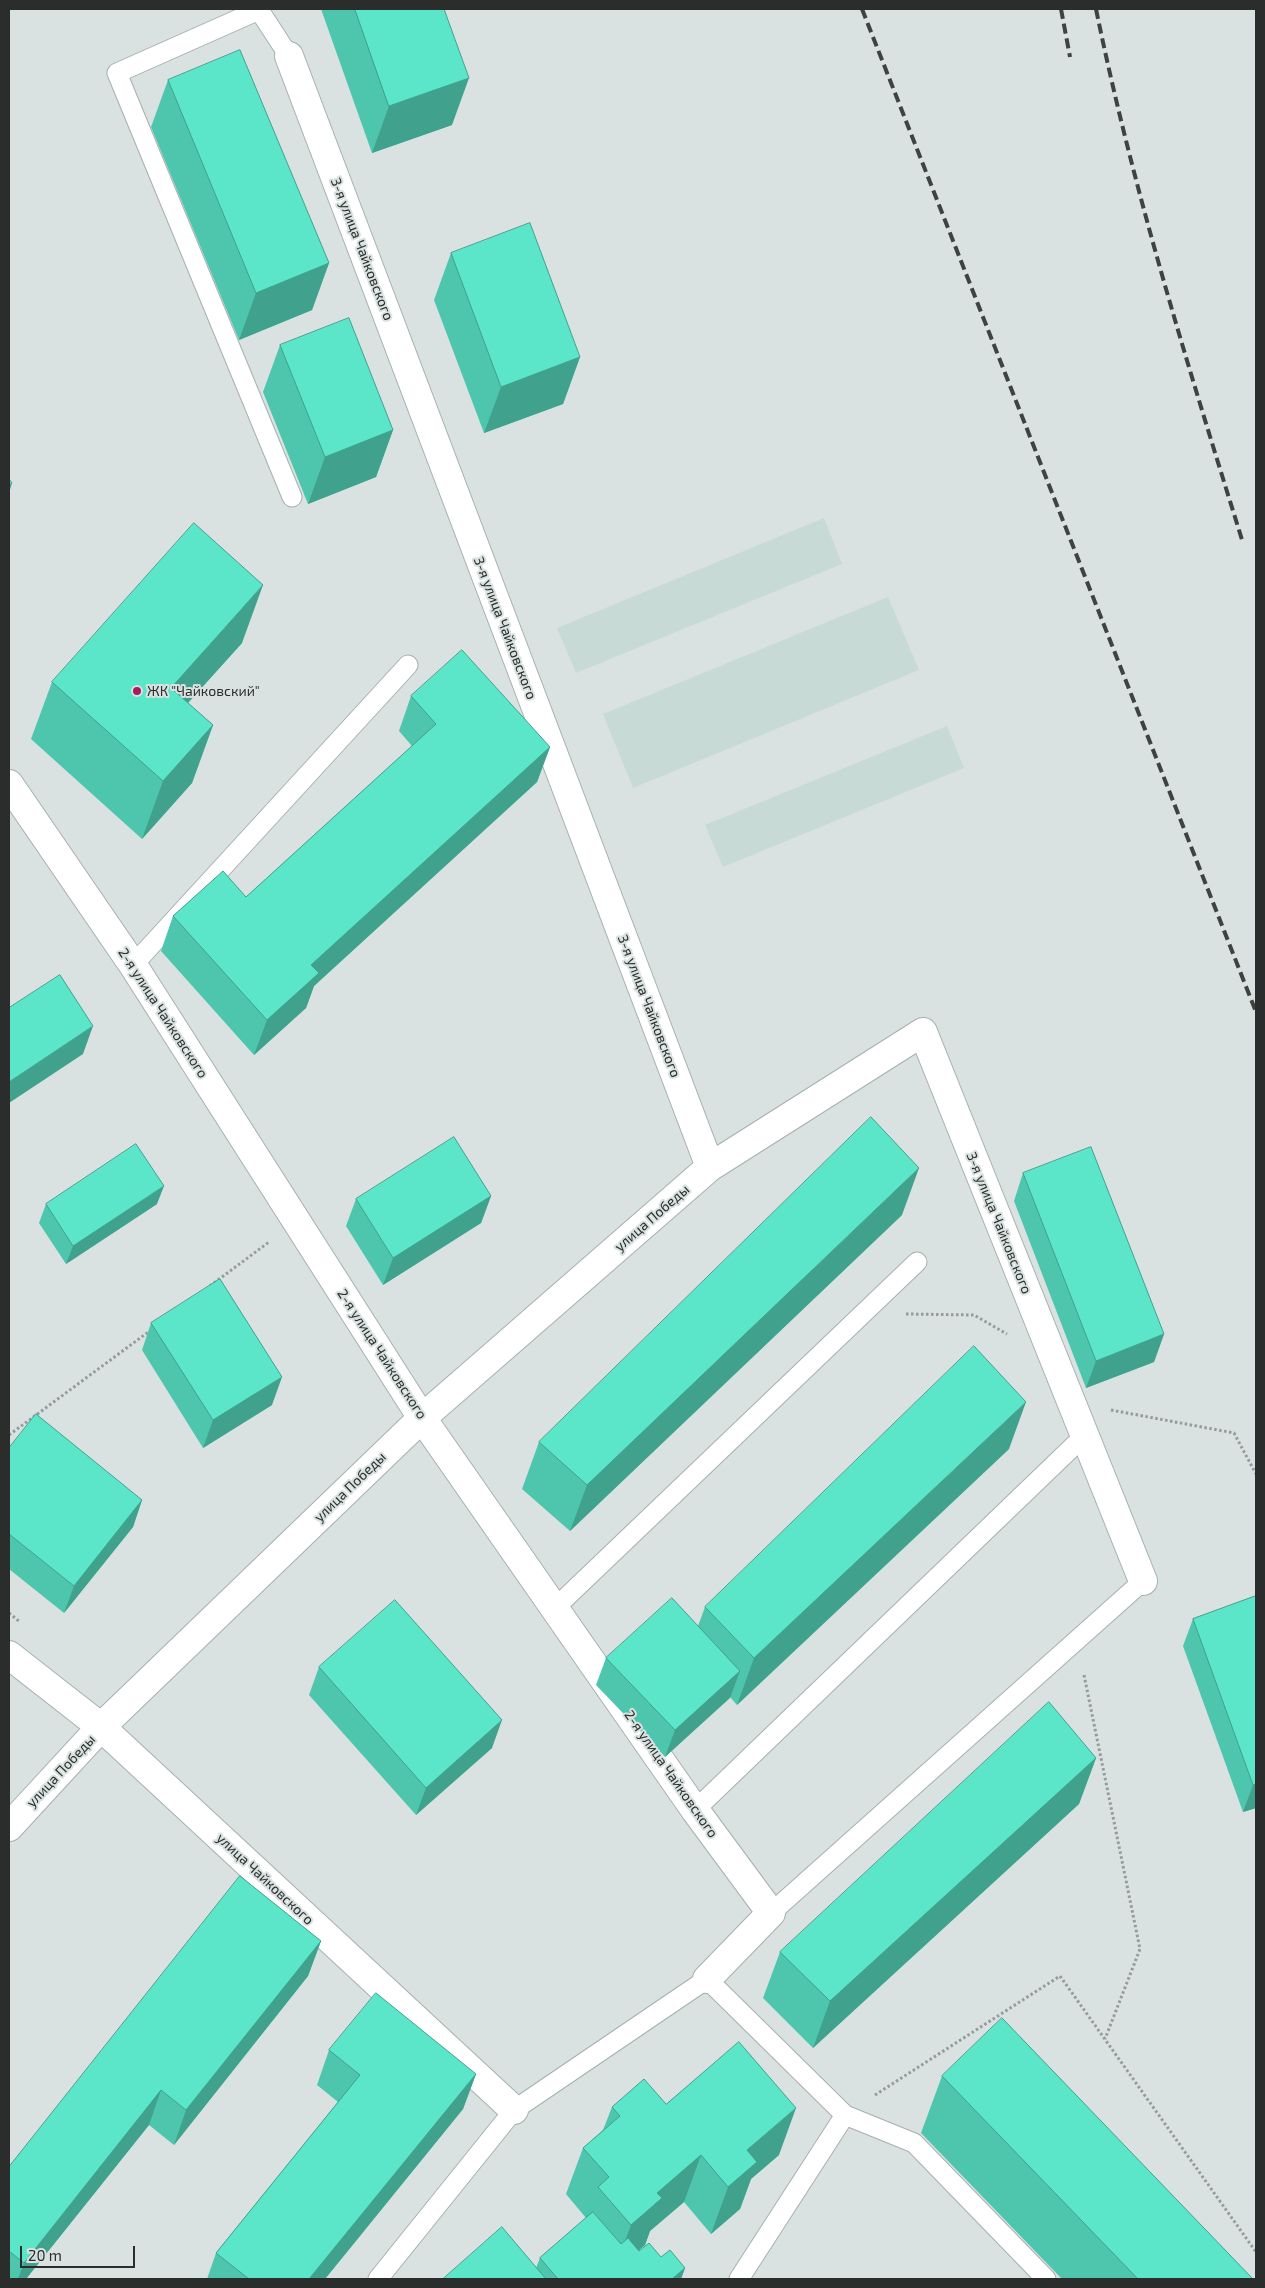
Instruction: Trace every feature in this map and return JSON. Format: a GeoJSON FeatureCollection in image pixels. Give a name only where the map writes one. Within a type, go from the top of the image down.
{"type":"FeatureCollection","features":[{"type":"Feature","properties":{"kind":"street","name":"3-я улица Чайковского"},"geometry":{"type":"LineString","coordinates":[[289,56],[710,1168],[923,1032],[1142,1581]]}},
{"type":"Feature","properties":{"kind":"street","name":"2-я улица Чайковского"},"geometry":{"type":"LineString","coordinates":[[9,784],[133,965],[422,1418],[695,1810],[771,1913]]}},
{"type":"Feature","properties":{"kind":"street","name":"улица Победы"},"geometry":{"type":"LineString","coordinates":[[9,1827],[101,1727],[422,1418],[710,1168]]}},
{"type":"Feature","properties":{"kind":"street","name":"улица Чайковского"},"geometry":{"type":"LineString","coordinates":[[9,1655],[101,1727],[514,2110]]}},
{"type":"Feature","properties":{"kind":"street"},"geometry":{"type":"LineString","coordinates":[[707,1979],[771,1913]]}},
{"type":"Feature","properties":{"kind":"lane"},"geometry":{"type":"LineString","coordinates":[[289,56],[259,10],[117,73],[292,497]]}},
{"type":"Feature","properties":{"kind":"lane"},"geometry":{"type":"LineString","coordinates":[[133,965],[408,665]]}},
{"type":"Feature","properties":{"kind":"lane"},"geometry":{"type":"LineString","coordinates":[[554,1608],[917,1262]]}},
{"type":"Feature","properties":{"kind":"lane"},"geometry":{"type":"LineString","coordinates":[[695,1810],[1085,1435]]}},
{"type":"Feature","properties":{"kind":"lane"},"geometry":{"type":"LineString","coordinates":[[771,1913],[1142,1581]]}},
{"type":"Feature","properties":{"kind":"lane"},"geometry":{"type":"LineString","coordinates":[[378,2279],[514,2110],[707,1979],[845,2115],[914,2144],[1046,2279]]}},
{"type":"Feature","properties":{"kind":"lane"},"geometry":{"type":"LineString","coordinates":[[739,2279],[845,2115]]}},
{"type":"Feature","properties":{"kind":"path"},"geometry":{"type":"LineString","coordinates":[[209,1287],[297,1221]]}},
{"type":"Feature","properties":{"kind":"path"},"geometry":{"type":"LineString","coordinates":[[863,1314],[974,1315],[1055,1362]]}},
{"type":"Feature","properties":{"kind":"path"},"geometry":{"type":"LineString","coordinates":[[9,1435],[153,1328]]}},
{"type":"Feature","properties":{"kind":"path"},"geometry":{"type":"LineString","coordinates":[[1072,1402],[1234,1433],[1256,1474]]}},
{"type":"Feature","properties":{"kind":"path"},"geometry":{"type":"LineString","coordinates":[[1077,1640],[1140,1949],[1105,2039]]}},
{"type":"Feature","properties":{"kind":"path"},"geometry":{"type":"LineString","coordinates":[[845,2115],[1060,1976],[1256,2252]]}},
{"type":"Feature","properties":{"kind":"shaded area"},"geometry":{"type":"Polygon","coordinates":[[[824,518],[842,564],[576,673],[557,628],[824,518]]]}},
{"type":"Feature","properties":{"kind":"shaded area"},"geometry":{"type":"Polygon","coordinates":[[[888,597],[919,670],[633,788],[603,714],[888,597]]]}},
{"type":"Feature","properties":{"kind":"shaded area"},"geometry":{"type":"Polygon","coordinates":[[[947,726],[964,768],[723,867],[705,825],[947,726]]]}},
{"type":"Feature","properties":{"kind":"building"},"geometry":{"type":"Polygon","coordinates":[[[355,9],[444,9],[469,78],[389,106],[355,9]]]}},
{"type":"Feature","properties":{"kind":"building"},"geometry":{"type":"Polygon","coordinates":[[[240,50],[329,263],[256,293],[168,80],[240,50]]]}},
{"type":"Feature","properties":{"kind":"building"},"geometry":{"type":"Polygon","coordinates":[[[530,223],[580,357],[501,387],[451,253],[530,223]]]}},
{"type":"Feature","properties":{"kind":"building"},"geometry":{"type":"Polygon","coordinates":[[[349,318],[393,430],[325,457],[280,345],[349,318]]]}},
{"type":"Feature","properties":{"kind":"building"},"geometry":{"type":"Polygon","coordinates":[[[194,523],[263,585],[171,688],[213,725],[163,781],[52,682],[194,523]]]}},
{"type":"Feature","properties":{"kind":"building"},"geometry":{"type":"Polygon","coordinates":[[[462,650],[550,747],[311,965],[319,973],[267,1020],[173,916],[223,871],[246,897],[436,724],[411,696],[462,650]]]}},
{"type":"Feature","properties":{"kind":"building"},"geometry":{"type":"Polygon","coordinates":[[[60,975],[93,1026],[9,1082],[9,1008],[60,975]]]}},
{"type":"Feature","properties":{"kind":"building"},"geometry":{"type":"Polygon","coordinates":[[[871,1117],[919,1168],[587,1485],[539,1442],[871,1117]]]}},
{"type":"Feature","properties":{"kind":"building"},"geometry":{"type":"Polygon","coordinates":[[[454,1137],[491,1196],[393,1258],[356,1199],[454,1137]]]}},
{"type":"Feature","properties":{"kind":"building"},"geometry":{"type":"Polygon","coordinates":[[[136,1144],[164,1186],[73,1246],[46,1204],[136,1144]]]}},
{"type":"Feature","properties":{"kind":"building"},"geometry":{"type":"Polygon","coordinates":[[[1091,1147],[1164,1334],[1096,1361],[1023,1173],[1091,1147]]]}},
{"type":"Feature","properties":{"kind":"building"},"geometry":{"type":"Polygon","coordinates":[[[220,1279],[282,1377],[213,1420],[151,1323],[220,1279]]]}},
{"type":"Feature","properties":{"kind":"building"},"geometry":{"type":"Polygon","coordinates":[[[974,1346],[1026,1402],[754,1658],[705,1607],[974,1346]]]}},
{"type":"Feature","properties":{"kind":"building"},"geometry":{"type":"Polygon","coordinates":[[[36,1414],[142,1500],[74,1586],[9,1534],[9,1448],[36,1414]]]}},
{"type":"Feature","properties":{"kind":"building"},"geometry":{"type":"Polygon","coordinates":[[[1256,1596],[1256,1784],[1253,1785],[1193,1619],[1256,1596]]]}},
{"type":"Feature","properties":{"kind":"building"},"geometry":{"type":"Polygon","coordinates":[[[672,1598],[740,1671],[675,1730],[606,1658],[672,1598]]]}},
{"type":"Feature","properties":{"kind":"building"},"geometry":{"type":"Polygon","coordinates":[[[395,1600],[502,1720],[426,1788],[319,1667],[395,1600]]]}},
{"type":"Feature","properties":{"kind":"building"},"geometry":{"type":"Polygon","coordinates":[[[1049,1702],[1096,1758],[830,2001],[780,1952],[1049,1702]]]}},
{"type":"Feature","properties":{"kind":"building"},"geometry":{"type":"Polygon","coordinates":[[[240,1876],[321,1941],[186,2110],[161,2090],[24,2263],[9,2251],[9,2167],[240,1876]]]}},
{"type":"Feature","properties":{"kind":"building"},"geometry":{"type":"Polygon","coordinates":[[[376,1993],[476,2074],[309,2279],[249,2279],[216,2253],[360,2075],[329,2050],[376,1993]]]}},
{"type":"Feature","properties":{"kind":"building"},"geometry":{"type":"Polygon","coordinates":[[[1002,2018],[1253,2279],[1138,2279],[942,2076],[1002,2018]]]}},
{"type":"Feature","properties":{"kind":"building"},"geometry":{"type":"Polygon","coordinates":[[[739,2042],[796,2108],[747,2150],[757,2162],[728,2187],[701,2155],[657,2193],[662,2198],[631,2225],[598,2187],[609,2177],[583,2148],[620,2116],[612,2107],[644,2079],[666,2104],[739,2042]]]}},
{"type":"Feature","properties":{"kind":"building"},"geometry":{"type":"Polygon","coordinates":[[[593,2212],[621,2244],[628,2238],[639,2251],[649,2243],[661,2257],[670,2250],[685,2268],[672,2279],[558,2279],[540,2258],[593,2212]]]}},
{"type":"Feature","properties":{"kind":"building"},"geometry":{"type":"Polygon","coordinates":[[[502,2227],[546,2279],[443,2279],[502,2227]]]}},
{"type":"Feature","properties":{"kind":"railway"},"geometry":{"type":"LineString","coordinates":[[862,9],[1256,1012]]}},
{"type":"Feature","properties":{"kind":"railway"},"geometry":{"type":"LineString","coordinates":[[1061,9],[1070,57]]}},
{"type":"Feature","properties":{"kind":"railway"},"geometry":{"type":"LineString","coordinates":[[1096,9],[1144,211],[1182,344],[1243,543]]}},
{"type":"Feature","properties":{"kind":"place","name":"ЖК \"Чайковский\""},"geometry":{"type":"Point","coordinates":[137,691]}}]}
